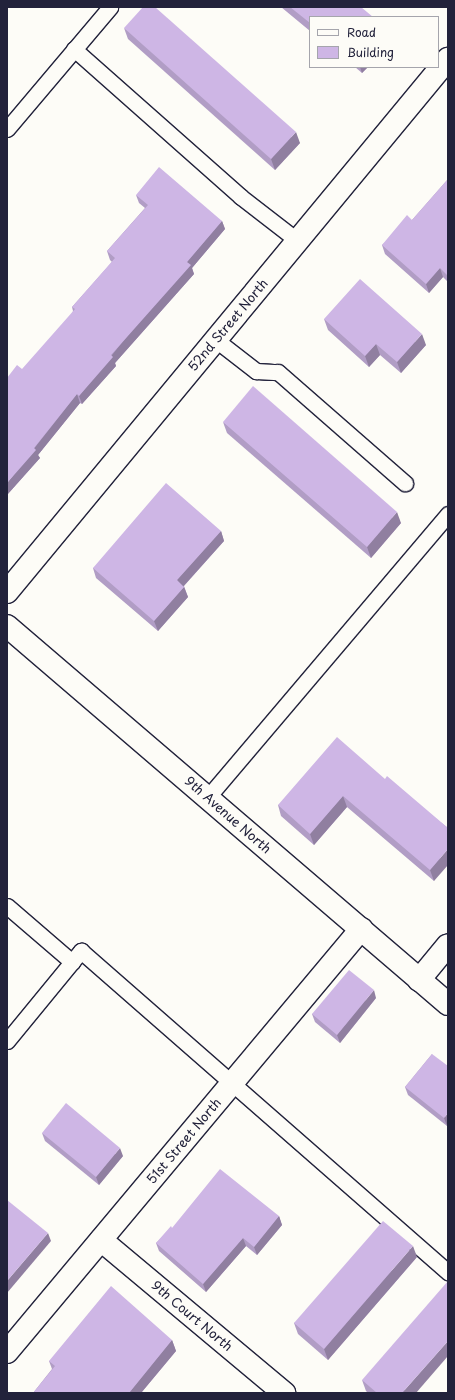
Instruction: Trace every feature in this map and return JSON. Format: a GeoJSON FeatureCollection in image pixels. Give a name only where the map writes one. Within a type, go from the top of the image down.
{"type":"FeatureCollection","features":[{"type":"Feature","properties":{"kind":"street","name":"52nd Street North"},"geometry":{"type":"LineString","coordinates":[[7,592],[448,59]]}},
{"type":"Feature","properties":{"kind":"street","name":"9th Avenue North"},"geometry":{"type":"LineString","coordinates":[[7,626],[448,1004]]}},
{"type":"Feature","properties":{"kind":"street","name":"51st Street North"},"geometry":{"type":"LineString","coordinates":[[7,1352],[360,929]]}},
{"type":"Feature","properties":{"kind":"street"},"geometry":{"type":"LineString","coordinates":[[419,980],[448,945]]}},
{"type":"Feature","properties":{"kind":"street","name":"9th Court North"},"geometry":{"type":"LineString","coordinates":[[101,1240],[284,1393]]}},
{"type":"Feature","properties":{"kind":"lane"},"geometry":{"type":"LineString","coordinates":[[7,128],[110,7]]}},
{"type":"Feature","properties":{"kind":"lane"},"geometry":{"type":"LineString","coordinates":[[74,49],[241,197],[298,241]]}},
{"type":"Feature","properties":{"kind":"lane"},"geometry":{"type":"LineString","coordinates":[[216,340],[256,371],[278,372],[405,483]]}},
{"type":"Feature","properties":{"kind":"lane"},"geometry":{"type":"LineString","coordinates":[[208,797],[448,514]]}},
{"type":"Feature","properties":{"kind":"lane"},"geometry":{"type":"LineString","coordinates":[[7,906],[72,962]]}},
{"type":"Feature","properties":{"kind":"lane"},"geometry":{"type":"LineString","coordinates":[[7,1041],[81,951],[448,1272]]}},
{"type":"Feature","properties":{"kind":"building"},"geometry":{"type":"Polygon","coordinates":[[[143,7],[155,7],[296,132],[271,159],[124,28],[143,7]]]}},
{"type":"Feature","properties":{"kind":"building"},"geometry":{"type":"Polygon","coordinates":[[[290,7],[361,7],[372,16],[309,16],[309,22],[290,7]]]}},
{"type":"Feature","properties":{"kind":"building"},"geometry":{"type":"Polygon","coordinates":[[[159,167],[222,221],[187,262],[191,265],[111,355],[113,357],[79,396],[77,394],[34,448],[36,450],[7,483],[7,378],[17,365],[22,369],[75,309],[72,307],[115,258],[107,251],[148,205],[136,195],[159,167]]]}},
{"type":"Feature","properties":{"kind":"building"},"geometry":{"type":"Polygon","coordinates":[[[448,179],[448,276],[440,268],[426,284],[382,245],[407,215],[412,220],[448,179]]]}},
{"type":"Feature","properties":{"kind":"building"},"geometry":{"type":"Polygon","coordinates":[[[360,279],[422,334],[397,362],[376,344],[365,356],[324,319],[360,279]]]}},
{"type":"Feature","properties":{"kind":"building"},"geometry":{"type":"Polygon","coordinates":[[[253,386],[397,512],[367,547],[223,422],[253,386]]]}},
{"type":"Feature","properties":{"kind":"building"},"geometry":{"type":"Polygon","coordinates":[[[166,483],[221,531],[177,580],[184,587],[154,621],[93,568],[166,483]]]}},
{"type":"Feature","properties":{"kind":"building"},"geometry":{"type":"Polygon","coordinates":[[[337,737],[385,779],[387,776],[448,828],[448,849],[430,870],[343,796],[310,834],[278,805],[337,737]]]}},
{"type":"Feature","properties":{"kind":"building"},"geometry":{"type":"Polygon","coordinates":[[[349,970],[374,990],[337,1035],[312,1014],[349,970]]]}},
{"type":"Feature","properties":{"kind":"building"},"geometry":{"type":"Polygon","coordinates":[[[432,1054],[448,1066],[448,1113],[444,1118],[405,1087],[432,1054]]]}},
{"type":"Feature","properties":{"kind":"building"},"geometry":{"type":"Polygon","coordinates":[[[66,1103],[120,1148],[96,1177],[42,1133],[66,1103]]]}},
{"type":"Feature","properties":{"kind":"building"},"geometry":{"type":"Polygon","coordinates":[[[220,1169],[279,1216],[254,1247],[243,1238],[203,1284],[156,1243],[171,1226],[172,1228],[220,1169]]]}},
{"type":"Feature","properties":{"kind":"building"},"geometry":{"type":"Polygon","coordinates":[[[7,1200],[48,1233],[7,1281],[7,1200]]]}},
{"type":"Feature","properties":{"kind":"building"},"geometry":{"type":"Polygon","coordinates":[[[383,1221],[413,1246],[324,1349],[294,1323],[383,1221]]]}},
{"type":"Feature","properties":{"kind":"building"},"geometry":{"type":"Polygon","coordinates":[[[448,1281],[448,1341],[402,1393],[377,1393],[362,1380],[448,1281]]]}},
{"type":"Feature","properties":{"kind":"building"},"geometry":{"type":"Polygon","coordinates":[[[111,1286],[172,1340],[129,1393],[33,1393],[55,1366],[49,1361],[111,1286]]]}}]}
